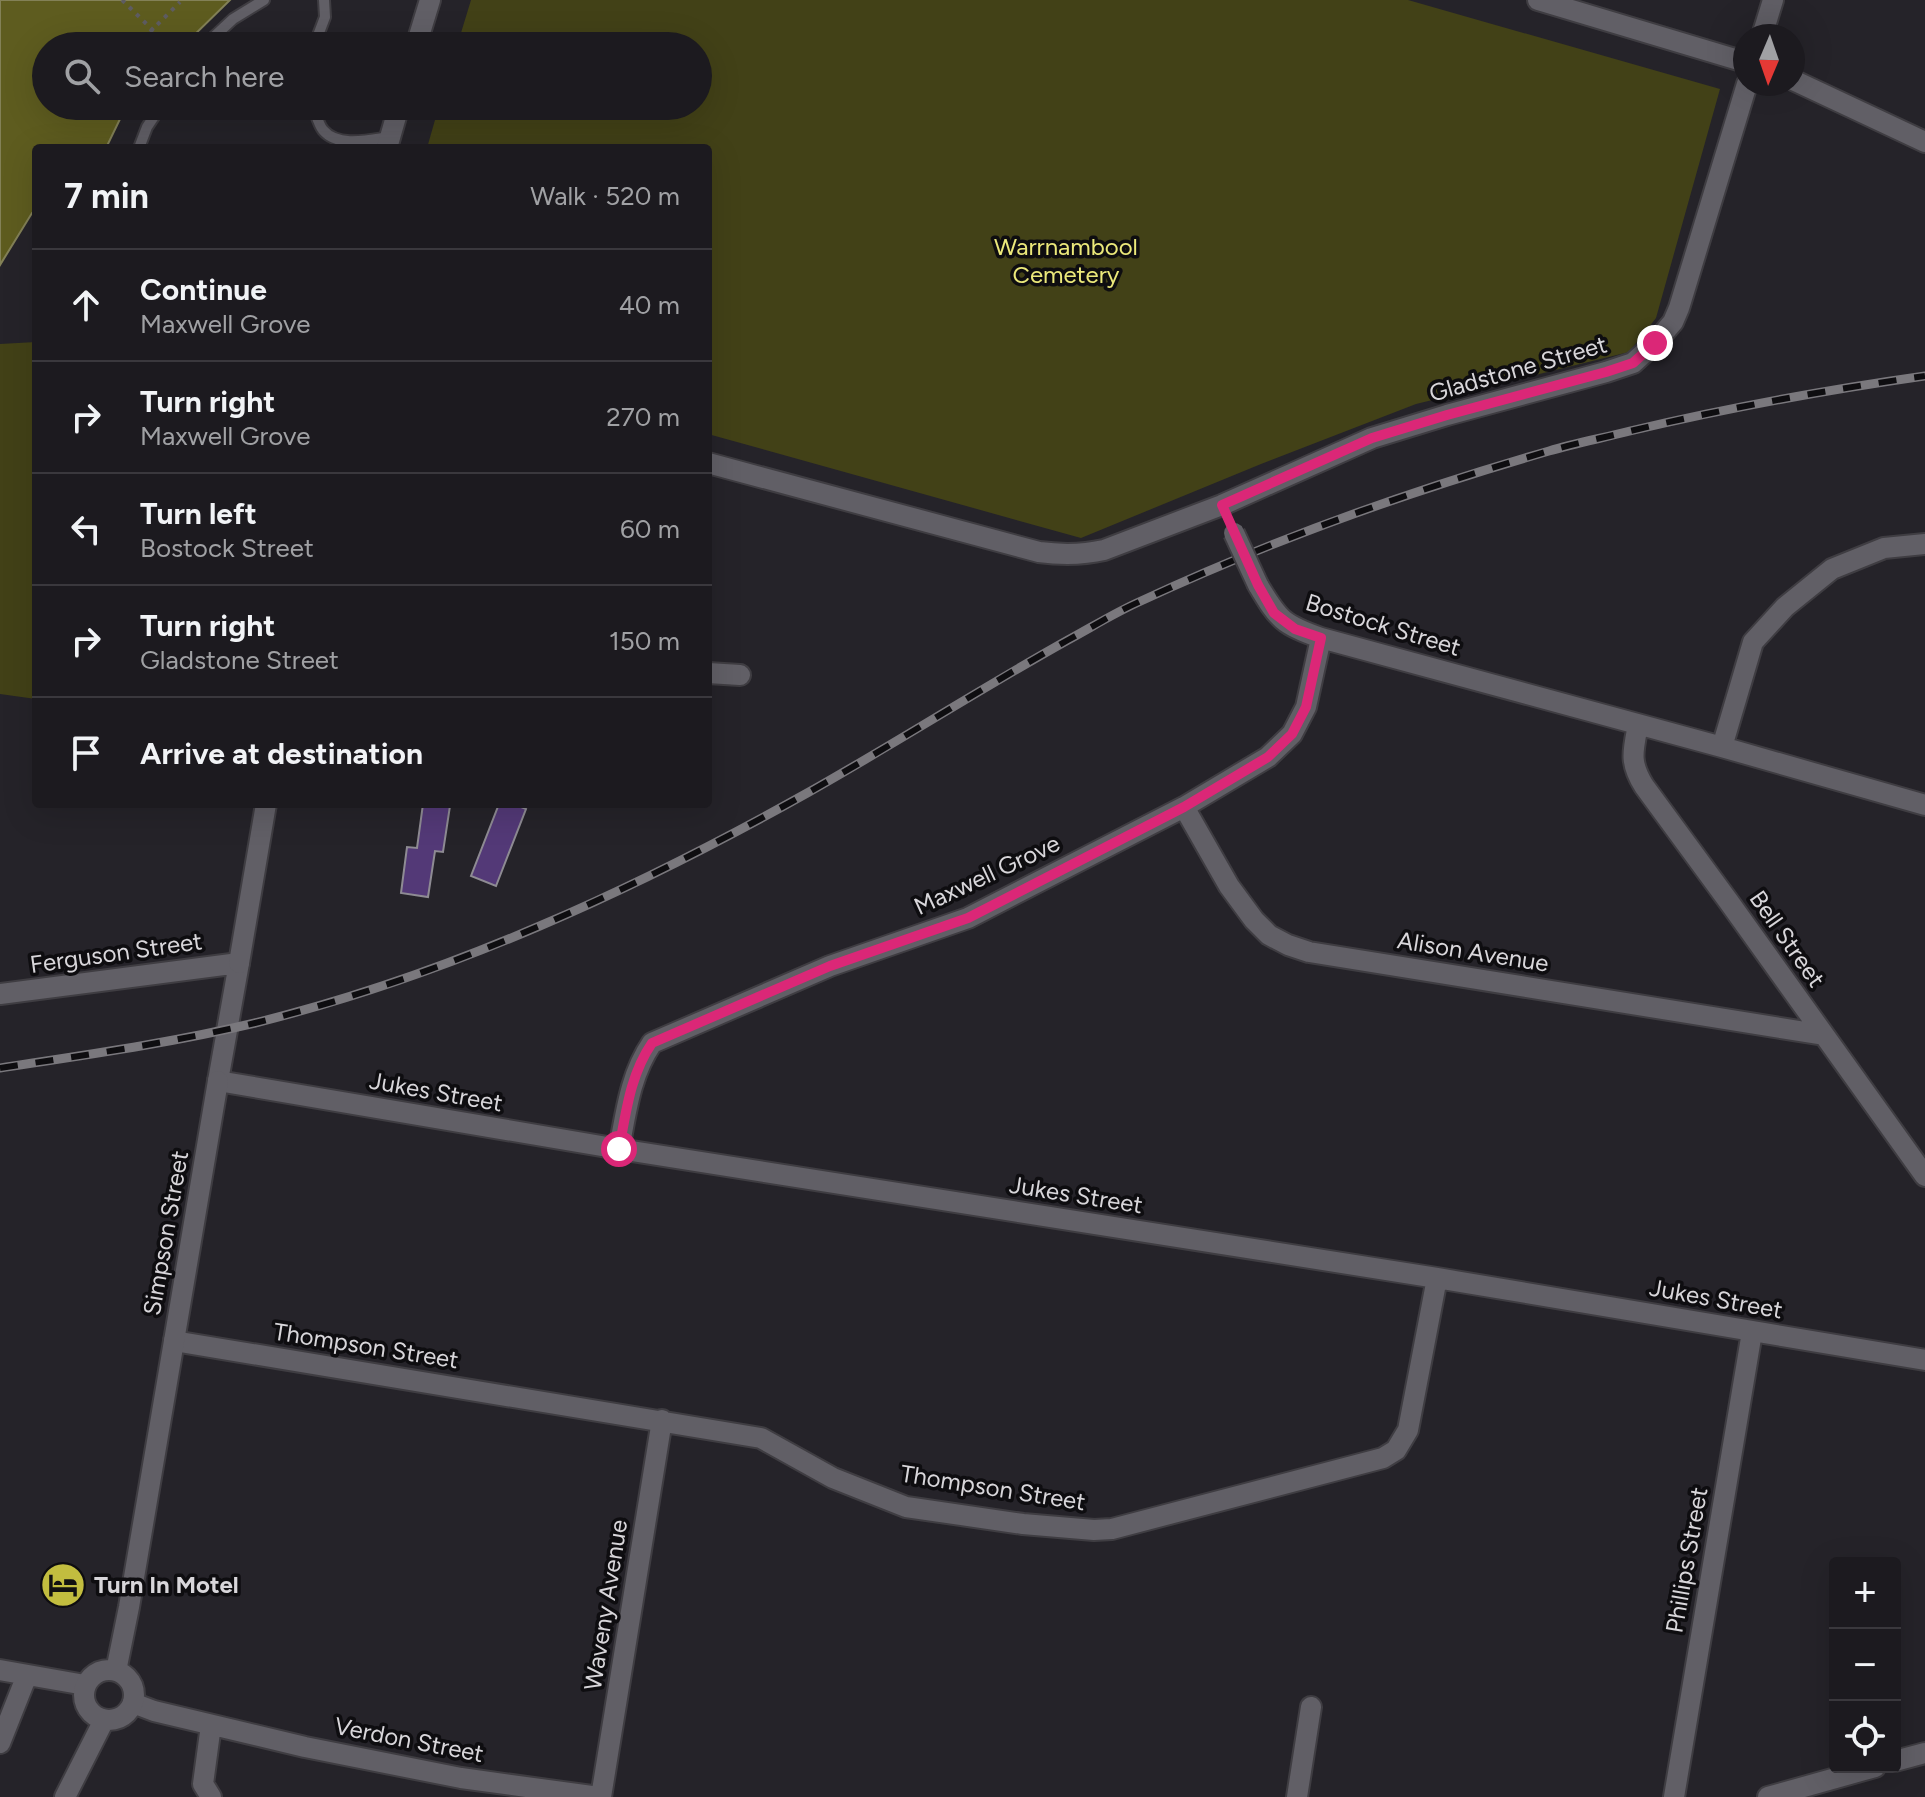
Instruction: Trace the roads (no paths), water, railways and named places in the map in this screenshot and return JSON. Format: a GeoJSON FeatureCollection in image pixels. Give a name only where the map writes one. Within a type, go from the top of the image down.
{"type":"FeatureCollection","features":[{"type":"Feature","properties":{"kind":"street"},"geometry":{"type":"LineString","coordinates":[[420,32],[430,0]]}},
{"type":"Feature","properties":{"kind":"street"},"geometry":{"type":"LineString","coordinates":[[1538,0],[1733,58]]}},
{"type":"Feature","properties":{"kind":"street"},"geometry":{"type":"LineString","coordinates":[[1766,24],[1773,0]]}},
{"type":"Feature","properties":{"kind":"street"},"geometry":{"type":"LineString","coordinates":[[1805,86],[1925,142]]}},
{"type":"Feature","properties":{"kind":"street","name":"Gladstone Street"},"geometry":{"type":"LineString","coordinates":[[1222,505],[1372,438],[1633,363],[1673,322],[1679,308],[1743,96]]}},
{"type":"Feature","properties":{"kind":"street"},"geometry":{"type":"LineString","coordinates":[[388,143],[395,120]]}},
{"type":"Feature","properties":{"kind":"street"},"geometry":{"type":"LineString","coordinates":[[712,464],[1056,555],[1085,555],[1104,550],[1222,505]]}},
{"type":"Feature","properties":{"kind":"street","name":"Bostock Street"},"geometry":{"type":"LineString","coordinates":[[1222,505],[1274,613],[1295,629],[1925,805]]}},
{"type":"Feature","properties":{"kind":"street"},"geometry":{"type":"LineString","coordinates":[[1722,747],[1753,642],[1785,607],[1832,569],[1884,548],[1925,544]]}},
{"type":"Feature","properties":{"kind":"street","name":"Maxwell Grove"},"geometry":{"type":"LineString","coordinates":[[619,1149],[636,1072],[652,1043],[830,966],[968,918],[1184,807],[1268,757],[1292,734],[1306,707],[1321,638]]}},
{"type":"Feature","properties":{"kind":"street"},"geometry":{"type":"LineString","coordinates":[[712,673],[740,675]]}},
{"type":"Feature","properties":{"kind":"street","name":"Bell Street"},"geometry":{"type":"LineString","coordinates":[[1638,725],[1634,771],[1824,1035],[1919,1156],[1925,1176]]}},
{"type":"Feature","properties":{"kind":"street","name":"Alison Avenue"},"geometry":{"type":"LineString","coordinates":[[1184,807],[1237,898],[1269,935],[1288,945],[1309,952],[1824,1035]]}},
{"type":"Feature","properties":{"kind":"street","name":"Simpson Street"},"geometry":{"type":"LineString","coordinates":[[116,1671],[265,808]]}},
{"type":"Feature","properties":{"kind":"street","name":"Ferguson Street"},"geometry":{"type":"LineString","coordinates":[[0,994],[239,963]]}},
{"type":"Feature","properties":{"kind":"street","name":"Jukes Street"},"geometry":{"type":"LineString","coordinates":[[218,1081],[619,1149],[1437,1278],[1925,1360]]}},
{"type":"Feature","properties":{"kind":"street","name":"Thompson Street"},"geometry":{"type":"LineString","coordinates":[[174,1341],[761,1438],[833,1478],[906,1507],[1023,1524],[1094,1530],[1112,1529],[1383,1458],[1396,1450],[1408,1430],[1437,1278]]}},
{"type":"Feature","properties":{"kind":"street","name":"Phillips Street"},"geometry":{"type":"LineString","coordinates":[[1674,1797],[1752,1332]]}},
{"type":"Feature","properties":{"kind":"street","name":"Waveny Avenue"},"geometry":{"type":"LineString","coordinates":[[600,1797],[662,1420]]}},
{"type":"Feature","properties":{"kind":"street"},"geometry":{"type":"LineString","coordinates":[[0,1670],[85,1685]]}},
{"type":"Feature","properties":{"kind":"street"},"geometry":{"type":"LineString","coordinates":[[100,1671],[116,1671],[129,1679],[133,1687],[133,1703],[120,1718],[104,1720],[95,1717],[86,1707],[83,1696],[85,1685],[100,1671]]}},
{"type":"Feature","properties":{"kind":"street"},"geometry":{"type":"LineString","coordinates":[[0,1743],[27,1675]]}},
{"type":"Feature","properties":{"kind":"street","name":"Verdon Street"},"geometry":{"type":"LineString","coordinates":[[133,1703],[154,1711],[305,1747],[461,1778],[600,1797]]}},
{"type":"Feature","properties":{"kind":"street"},"geometry":{"type":"LineString","coordinates":[[1297,1797],[1311,1707]]}},
{"type":"Feature","properties":{"kind":"street"},"geometry":{"type":"LineString","coordinates":[[65,1797],[104,1720]]}},
{"type":"Feature","properties":{"kind":"street"},"geometry":{"type":"LineString","coordinates":[[211,1725],[203,1784],[211,1797]]}},
{"type":"Feature","properties":{"kind":"street"},"geometry":{"type":"LineString","coordinates":[[1901,1759],[1925,1753]]}},
{"type":"Feature","properties":{"kind":"street"},"geometry":{"type":"LineString","coordinates":[[1768,1797],[1854,1773]]}},
{"type":"Feature","properties":{"kind":"lane"},"geometry":{"type":"LineString","coordinates":[[219,32],[233,19],[264,0]]}},
{"type":"Feature","properties":{"kind":"lane"},"geometry":{"type":"LineString","coordinates":[[319,32],[325,17],[324,0]]}},
{"type":"Feature","properties":{"kind":"lane"},"geometry":{"type":"LineString","coordinates":[[141,144],[152,120]]}},
{"type":"Feature","properties":{"kind":"lane"},"geometry":{"type":"LineString","coordinates":[[318,120],[322,130],[337,140],[388,143]]}},
{"type":"Feature","properties":{"kind":"railway"},"geometry":{"type":"LineString","coordinates":[[0,1068],[160,1043],[255,1023],[327,1003],[469,955],[608,896],[743,828],[1122,610],[1240,557],[1342,518],[1579,443],[1740,407],[1925,376]]}},
{"type":"Feature","properties":{"kind":"place","name":"Turn In Motel"},"geometry":{"type":"Point","coordinates":[63,1585]}},
{"type":"Feature","properties":{"kind":"park label","name":"Warrnambool Cemetery"},"geometry":{"type":"Point","coordinates":[1066,261]}}]}
